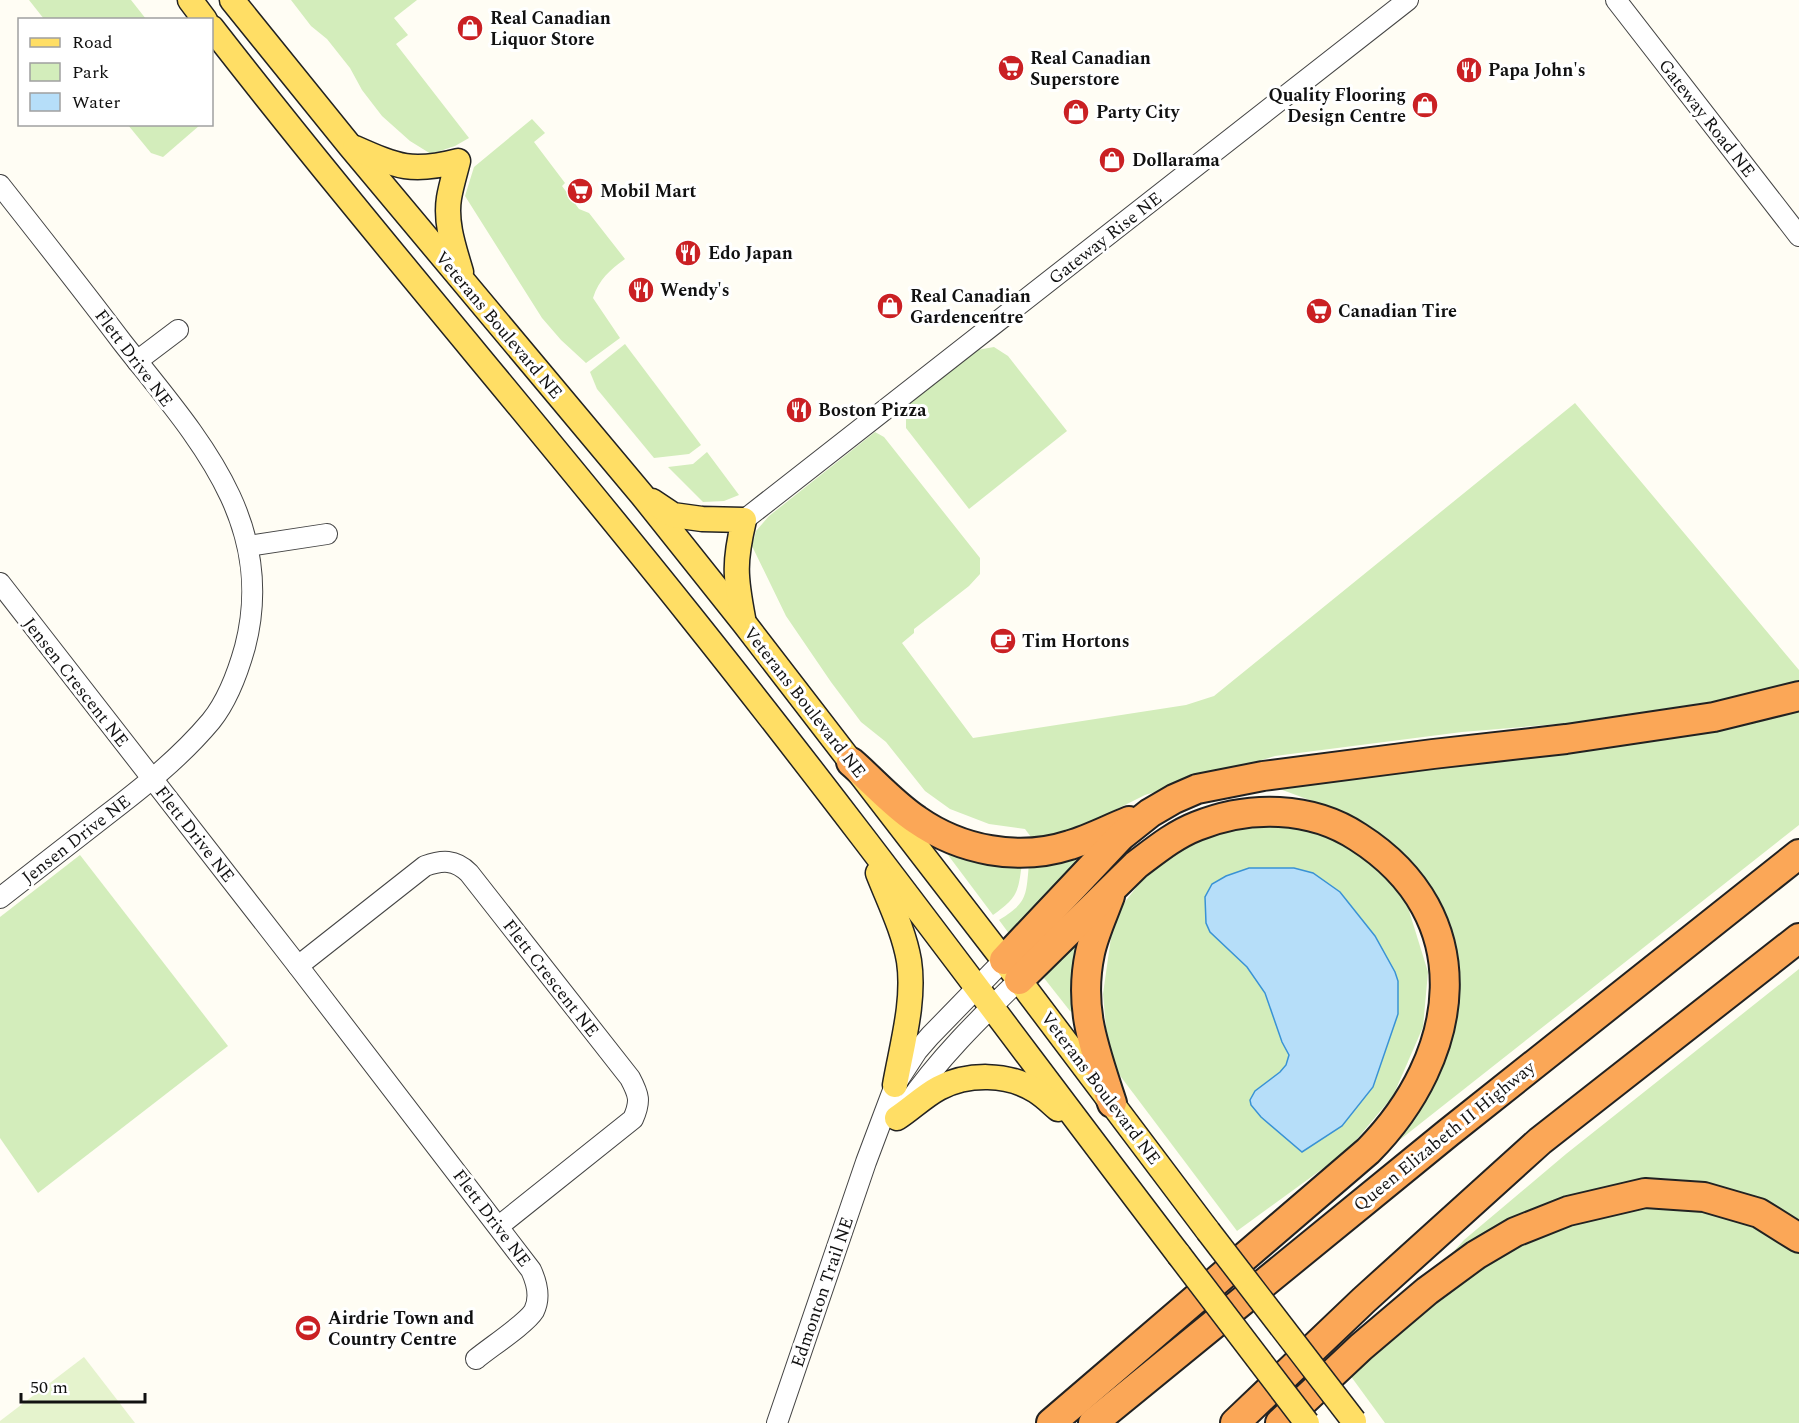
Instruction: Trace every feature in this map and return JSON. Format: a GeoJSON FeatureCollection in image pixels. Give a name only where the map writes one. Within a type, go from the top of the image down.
{"type":"FeatureCollection","features":[{"type":"Feature","properties":{"kind":"highway"},"geometry":{"type":"LineString","coordinates":[[852,762],[916,819],[951,840],[993,852],[1036,851],[1069,846],[1150,813],[1182,796],[1224,783],[1432,754],[1566,739],[1714,717],[1799,696]]}},
{"type":"Feature","properties":{"kind":"highway"},"geometry":{"type":"LineString","coordinates":[[1012,970],[1113,889],[1136,865],[1174,837],[1217,819],[1238,814],[1278,812],[1299,814],[1341,825],[1383,853],[1403,872],[1420,894],[1437,931],[1441,951],[1444,992],[1442,1016],[1432,1057],[1421,1081],[1389,1130],[1368,1151],[1051,1423]]}},
{"type":"Feature","properties":{"kind":"highway"},"geometry":{"type":"LineString","coordinates":[[1012,970],[1121,836],[1150,813]]}},
{"type":"Feature","properties":{"kind":"highway","name":"Queen Elizabeth II Highway"},"geometry":{"type":"LineString","coordinates":[[1093,1423],[1448,1132],[1799,854]]}},
{"type":"Feature","properties":{"kind":"highway"},"geometry":{"type":"LineString","coordinates":[[1112,1102],[1089,1030],[1085,1007],[1085,985],[1090,951],[1113,889]]}},
{"type":"Feature","properties":{"kind":"highway"},"geometry":{"type":"LineString","coordinates":[[1235,1423],[1364,1300],[1540,1141],[1799,938]]}},
{"type":"Feature","properties":{"kind":"highway"},"geometry":{"type":"LineString","coordinates":[[1281,1423],[1361,1347],[1427,1291],[1476,1255],[1515,1232],[1568,1211],[1645,1193],[1704,1197],[1759,1213],[1799,1238]]}},
{"type":"Feature","properties":{"kind":"main road"},"geometry":{"type":"LineString","coordinates":[[190,0],[204,18]]}},
{"type":"Feature","properties":{"kind":"main road","name":"Veterans Boulevard NE"},"geometry":{"type":"LineString","coordinates":[[232,0],[350,146],[642,495],[744,623],[1012,970],[1355,1422]]}},
{"type":"Feature","properties":{"kind":"main road","name":"Veterans Boulevard NE"},"geometry":{"type":"LineString","coordinates":[[213,29],[302,144],[686,611],[778,727],[1307,1423]]}},
{"type":"Feature","properties":{"kind":"main road"},"geometry":{"type":"LineString","coordinates":[[350,146],[394,165],[436,167],[458,161],[448,212],[451,241],[464,282]]}},
{"type":"Feature","properties":{"kind":"main road"},"geometry":{"type":"LineString","coordinates":[[642,495],[673,515],[702,519],[744,520],[736,551],[735,568],[744,623]]}},
{"type":"Feature","properties":{"kind":"main road"},"geometry":{"type":"LineString","coordinates":[[868,846],[896,916],[909,959],[910,996],[895,1085]]}},
{"type":"Feature","properties":{"kind":"main road"},"geometry":{"type":"LineString","coordinates":[[897,1118],[938,1089],[959,1080],[988,1077],[1013,1081],[1035,1091],[1084,1131]]}},
{"type":"Feature","properties":{"kind":"street","name":"Gateway Rise NE"},"geometry":{"type":"LineString","coordinates":[[744,520],[1408,0]]}},
{"type":"Feature","properties":{"kind":"street","name":"Gateway Road NE"},"geometry":{"type":"LineString","coordinates":[[1616,0],[1799,235]]}},
{"type":"Feature","properties":{"kind":"street","name":"Flett Drive NE"},"geometry":{"type":"LineString","coordinates":[[0,185],[137,361],[213,463],[230,492],[249,546],[253,597],[249,632],[240,666],[213,719],[152,780],[531,1270],[537,1283],[538,1298],[533,1311],[476,1359]]}},
{"type":"Feature","properties":{"kind":"street"},"geometry":{"type":"LineString","coordinates":[[137,361],[178,330]]}},
{"type":"Feature","properties":{"kind":"street"},"geometry":{"type":"LineString","coordinates":[[249,546],[327,534]]}},
{"type":"Feature","properties":{"kind":"street","name":"Jensen Crescent NE"},"geometry":{"type":"LineString","coordinates":[[0,583],[152,780]]}},
{"type":"Feature","properties":{"kind":"street","name":"Jensen Drive NE"},"geometry":{"type":"LineString","coordinates":[[0,898],[152,780]]}},
{"type":"Feature","properties":{"kind":"street","name":"Flett Crescent NE"},"geometry":{"type":"LineString","coordinates":[[298,966],[425,866],[440,861],[461,865],[630,1078],[638,1092],[639,1106],[633,1119],[499,1226]]}},
{"type":"Feature","properties":{"kind":"street","name":"Edmonton Trail NE"},"geometry":{"type":"LineString","coordinates":[[777,1423],[866,1161],[895,1085],[917,1051],[975,988],[1012,970]]}},
{"type":"Feature","properties":{"kind":"street","name":"Edmonton Trail NE"},"geometry":{"type":"LineString","coordinates":[[866,1161],[924,1082],[991,1008],[1012,970]]}},
{"type":"Feature","properties":{"kind":"green space"},"geometry":{"type":"Polygon","coordinates":[[[29,0],[131,0],[145,18],[43,18],[29,0]]]}},
{"type":"Feature","properties":{"kind":"green space"},"geometry":{"type":"Polygon","coordinates":[[[291,0],[417,0],[394,18],[408,35],[396,44],[469,138],[455,146],[431,154],[410,141],[382,116],[362,90],[350,68],[327,39],[311,26],[291,0]]]}},
{"type":"Feature","properties":{"kind":"green space"},"geometry":{"type":"Polygon","coordinates":[[[532,119],[545,133],[534,142],[565,183],[562,186],[579,209],[589,213],[625,259],[598,285],[593,298],[620,338],[586,363],[542,318],[465,196],[474,167],[532,119]]]}},
{"type":"Feature","properties":{"kind":"green space"},"geometry":{"type":"Polygon","coordinates":[[[129,126],[199,126],[163,157],[151,153],[129,126]]]}},
{"type":"Feature","properties":{"kind":"green space"},"geometry":{"type":"Polygon","coordinates":[[[625,344],[701,445],[689,454],[654,458],[597,389],[590,372],[625,344]]]}},
{"type":"Feature","properties":{"kind":"green space"},"geometry":{"type":"Polygon","coordinates":[[[994,347],[1008,356],[1067,431],[969,509],[906,428],[906,405],[977,350],[994,347]]]}},
{"type":"Feature","properties":{"kind":"green space"},"geometry":{"type":"Polygon","coordinates":[[[1575,403],[1799,670],[1799,682],[1736,698],[1570,723],[1462,732],[1275,756],[1145,795],[1077,829],[1034,841],[1025,829],[989,824],[950,809],[925,791],[886,742],[861,722],[831,682],[786,616],[752,546],[756,531],[769,516],[875,432],[884,437],[980,558],[980,574],[969,586],[914,629],[914,633],[902,643],[973,738],[1186,705],[1214,696],[1575,403]]]}},
{"type":"Feature","properties":{"kind":"green space"},"geometry":{"type":"Polygon","coordinates":[[[707,452],[739,495],[724,501],[703,502],[668,467],[693,464],[707,452]]]}},
{"type":"Feature","properties":{"kind":"green space"},"geometry":{"type":"Polygon","coordinates":[[[1799,702],[1799,825],[1397,1142],[1440,1064],[1427,885],[1379,834],[1323,805],[1277,788],[1799,702]]]}},
{"type":"Feature","properties":{"kind":"green space"},"geometry":{"type":"Polygon","coordinates":[[[1274,818],[1330,834],[1379,865],[1406,901],[1428,972],[1423,1027],[1393,1096],[1347,1151],[1237,1231],[1109,1061],[1103,994],[1114,916],[1142,880],[1177,849],[1217,828],[1274,818]]]}},
{"type":"Feature","properties":{"kind":"green space"},"geometry":{"type":"Polygon","coordinates":[[[942,847],[1022,863],[1018,888],[1012,899],[993,915],[942,847]]]}},
{"type":"Feature","properties":{"kind":"green space"},"geometry":{"type":"Polygon","coordinates":[[[1088,852],[1010,935],[999,920],[1016,908],[1024,897],[1029,863],[1088,852]]]}},
{"type":"Feature","properties":{"kind":"green space"},"geometry":{"type":"Polygon","coordinates":[[[80,855],[228,1046],[38,1193],[0,1138],[0,917],[80,855]]]}},
{"type":"Feature","properties":{"kind":"green space"},"geometry":{"type":"Polygon","coordinates":[[[1081,935],[1076,1014],[1070,1011],[1044,978],[1081,935]]]}},
{"type":"Feature","properties":{"kind":"green space"},"geometry":{"type":"Polygon","coordinates":[[[1799,969],[1799,1220],[1766,1201],[1698,1181],[1659,1178],[1571,1195],[1523,1217],[1446,1260],[1464,1240],[1566,1154],[1799,969]]]}},
{"type":"Feature","properties":{"kind":"green space"},"geometry":{"type":"Polygon","coordinates":[[[1631,1206],[1710,1208],[1767,1232],[1799,1253],[1799,1423],[1385,1423],[1347,1371],[1480,1266],[1552,1227],[1631,1206]]]}},
{"type":"Feature","properties":{"kind":"green space"},"geometry":{"type":"Polygon","coordinates":[[[84,1357],[135,1423],[0,1423],[0,1421],[84,1357]]]}},
{"type":"Feature","properties":{"kind":"water"},"geometry":{"type":"Polygon","coordinates":[[[1249,868],[1294,868],[1313,873],[1340,892],[1375,936],[1398,981],[1398,1014],[1373,1087],[1342,1126],[1302,1152],[1261,1117],[1251,1105],[1250,1100],[1255,1091],[1280,1072],[1286,1065],[1289,1055],[1282,1042],[1265,993],[1247,967],[1210,932],[1206,923],[1205,897],[1212,884],[1249,868]]]}},
{"type":"Feature","properties":{"kind":"place","name":"Real Canadian Liquor Store"},"geometry":{"type":"Point","coordinates":[470,28]}},
{"type":"Feature","properties":{"kind":"place","name":"Real Canadian Superstore"},"geometry":{"type":"Point","coordinates":[1011,68]}},
{"type":"Feature","properties":{"kind":"place","name":"Papa John's"},"geometry":{"type":"Point","coordinates":[1469,70]}},
{"type":"Feature","properties":{"kind":"place","name":"Quality Flooring Design Centre"},"geometry":{"type":"Point","coordinates":[1425,105]}},
{"type":"Feature","properties":{"kind":"place","name":"Party City"},"geometry":{"type":"Point","coordinates":[1076,112]}},
{"type":"Feature","properties":{"kind":"place","name":"Dollarama"},"geometry":{"type":"Point","coordinates":[1112,160]}},
{"type":"Feature","properties":{"kind":"place","name":"Mobil Mart"},"geometry":{"type":"Point","coordinates":[580,191]}},
{"type":"Feature","properties":{"kind":"place","name":"Edo Japan"},"geometry":{"type":"Point","coordinates":[688,253]}},
{"type":"Feature","properties":{"kind":"place","name":"Wendy's"},"geometry":{"type":"Point","coordinates":[641,290]}},
{"type":"Feature","properties":{"kind":"place","name":"Real Canadian Gardencentre"},"geometry":{"type":"Point","coordinates":[890,306]}},
{"type":"Feature","properties":{"kind":"place","name":"Canadian Tire"},"geometry":{"type":"Point","coordinates":[1319,311]}},
{"type":"Feature","properties":{"kind":"place","name":"Boston Pizza"},"geometry":{"type":"Point","coordinates":[799,410]}},
{"type":"Feature","properties":{"kind":"place","name":"Tim Hortons"},"geometry":{"type":"Point","coordinates":[1003,641]}},
{"type":"Feature","properties":{"kind":"place","name":"Airdrie Town and Country Centre"},"geometry":{"type":"Point","coordinates":[308,1328]}}]}
